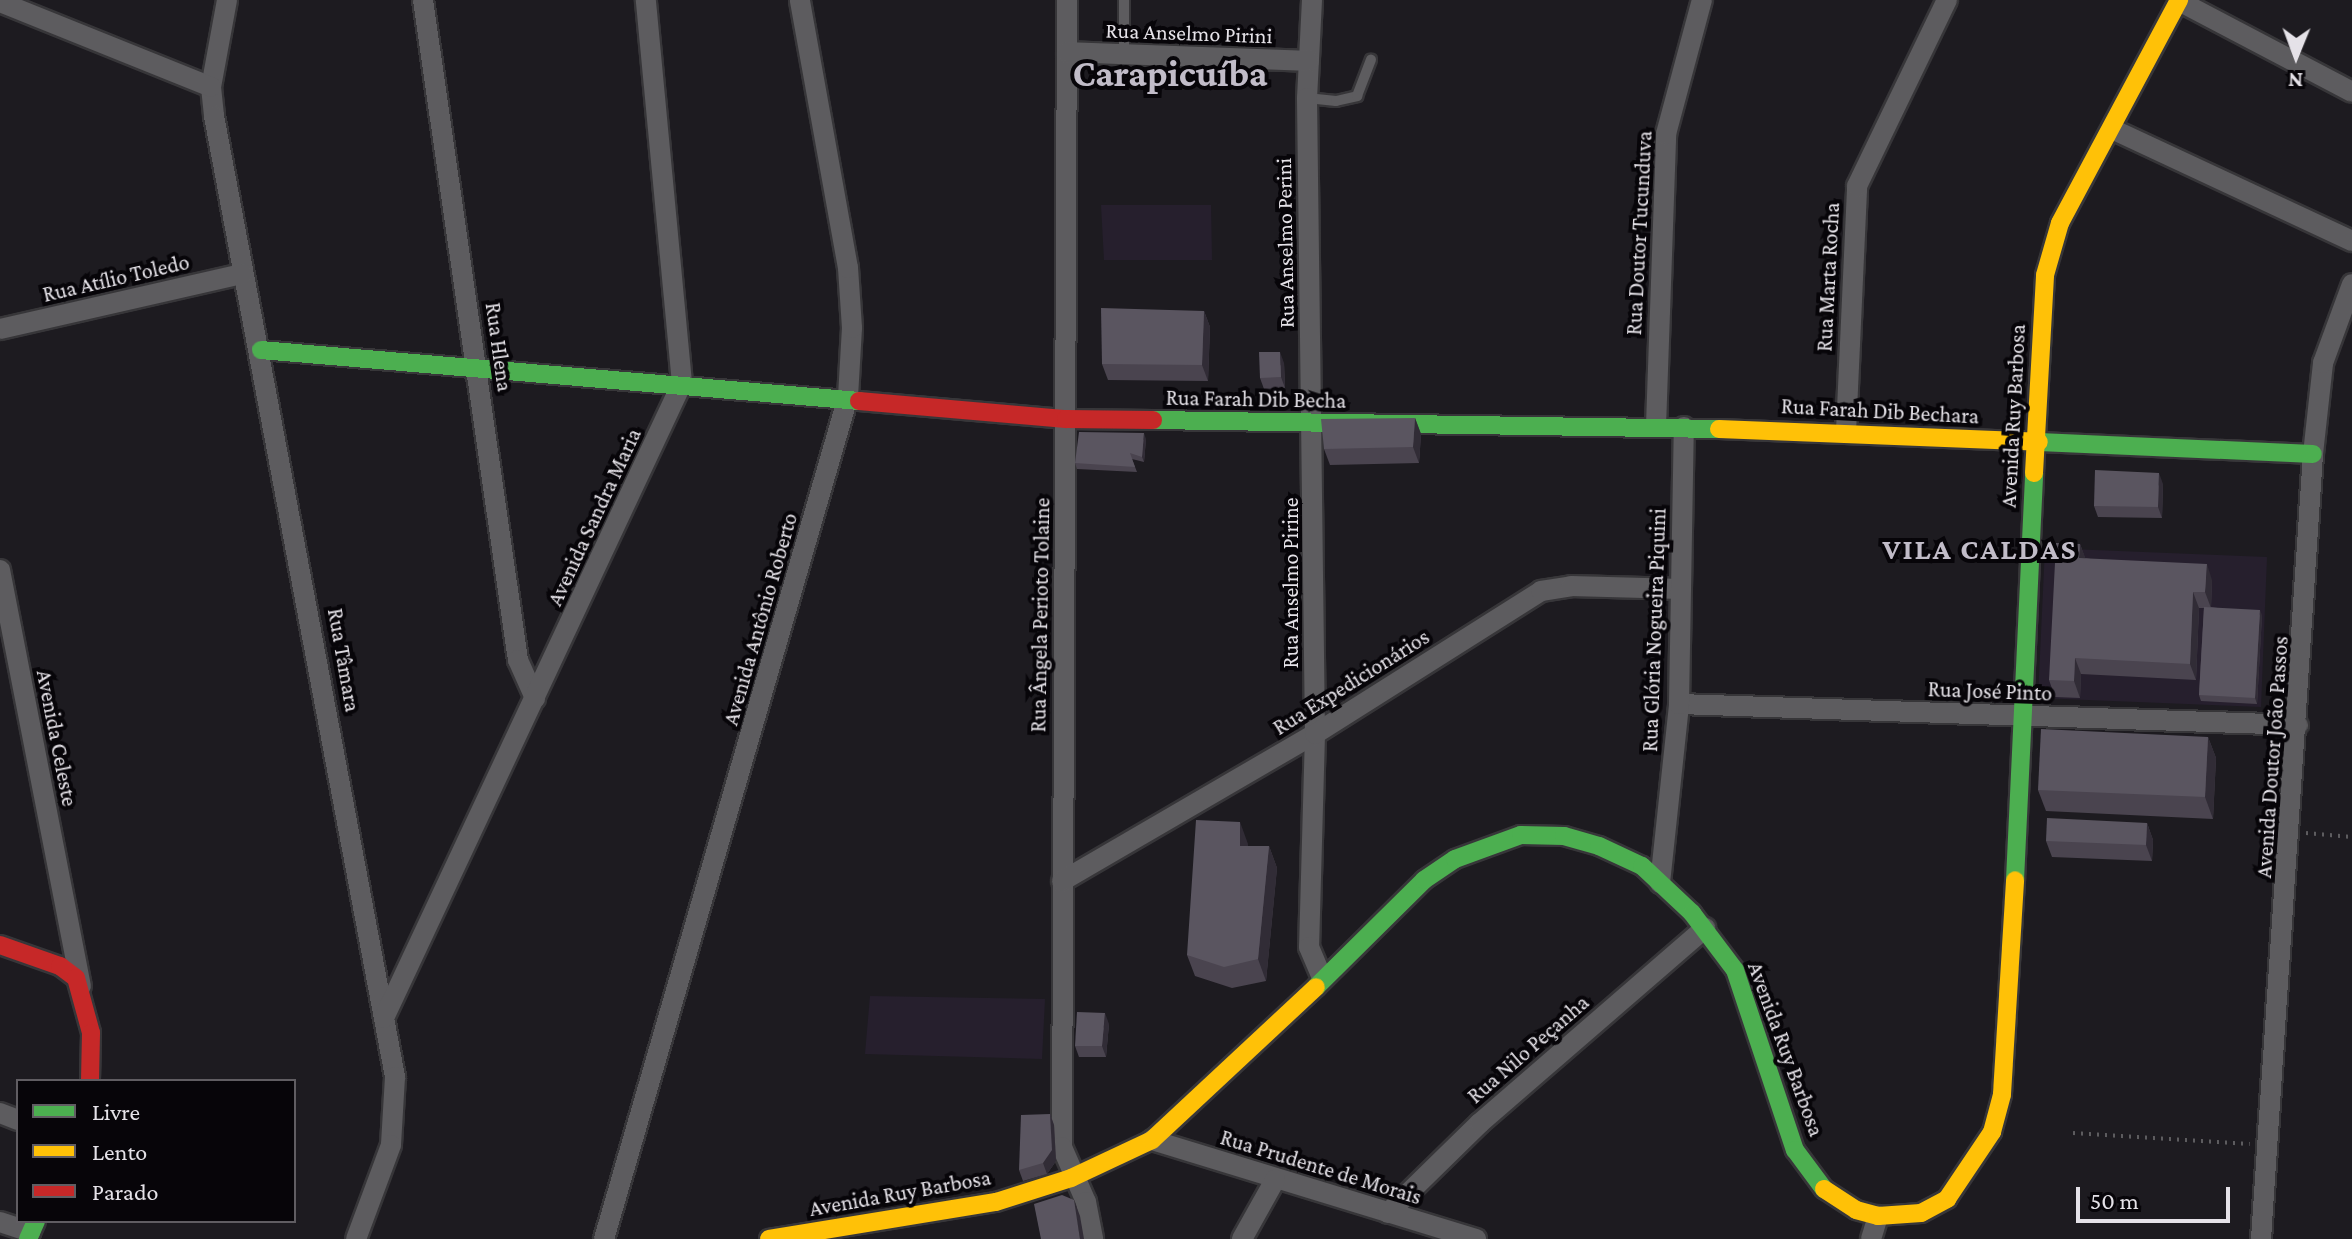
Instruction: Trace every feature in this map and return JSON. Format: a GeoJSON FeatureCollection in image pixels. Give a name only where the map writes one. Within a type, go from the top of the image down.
{"type":"FeatureCollection","features":[{"type":"Feature","properties":{"kind":"street"},"geometry":{"type":"LineString","coordinates":[[0,2],[211,87],[227,0]]}},
{"type":"Feature","properties":{"kind":"street","name":"Rua Hlena"},"geometry":{"type":"LineString","coordinates":[[423,0],[479,370],[518,660],[535,698]]}},
{"type":"Feature","properties":{"kind":"street"},"geometry":{"type":"LineString","coordinates":[[646,0],[682,383]]}},
{"type":"Feature","properties":{"kind":"street","name":"Avenida Antônio Roberto"},"geometry":{"type":"LineString","coordinates":[[604,1239],[848,397],[852,328],[848,268],[800,0]]}},
{"type":"Feature","properties":{"kind":"street","name":"Rua Ângela Perioto Tolaine"},"geometry":{"type":"LineString","coordinates":[[1067,0],[1062,1147],[1071,1178],[1086,1202],[1093,1239]]}},
{"type":"Feature","properties":{"kind":"street","name":"Rua Anselmo Perini"},"geometry":{"type":"LineString","coordinates":[[1312,0],[1307,98],[1313,425]]}},
{"type":"Feature","properties":{"kind":"street","name":"Rua Doutor Tucunduva"},"geometry":{"type":"LineString","coordinates":[[1656,426],[1666,134],[1702,0]]}},
{"type":"Feature","properties":{"kind":"street","name":"Rua Marta Rocha"},"geometry":{"type":"LineString","coordinates":[[1846,432],[1857,186],[1947,0]]}},
{"type":"Feature","properties":{"kind":"street"},"geometry":{"type":"LineString","coordinates":[[2179,0],[2352,92]]}},
{"type":"Feature","properties":{"kind":"street","name":"Avenida Ruy Barbosa"},"geometry":{"type":"LineString","coordinates":[[769,1239],[902,1229],[1071,1178],[1152,1140],[1218,1084],[1424,880],[1490,843],[1521,835],[1564,836],[1642,866],[1705,928],[1723,950],[1748,1000],[1795,1150],[1821,1187],[1856,1210],[1878,1216],[1921,1213],[1947,1199],[1992,1132],[2002,1094],[2012,985],[2020,717],[2051,246],[2179,0]]}},
{"type":"Feature","properties":{"kind":"street","name":"Rua Anselmo Pirini"},"geometry":{"type":"LineString","coordinates":[[1067,52],[1309,61]]}},
{"type":"Feature","properties":{"kind":"street","name":"Rua Tâmara"},"geometry":{"type":"LineString","coordinates":[[211,87],[243,274],[261,350],[384,1018],[397,1111],[391,1145],[356,1239]]}},
{"type":"Feature","properties":{"kind":"street"},"geometry":{"type":"LineString","coordinates":[[2114,130],[2352,241]]}},
{"type":"Feature","properties":{"kind":"street","name":"Rua Atílio Toledo"},"geometry":{"type":"LineString","coordinates":[[0,329],[243,274]]}},
{"type":"Feature","properties":{"kind":"street","name":"Avenida Doutor João Passos"},"geometry":{"type":"LineString","coordinates":[[2261,1239],[2292,831],[2313,454],[2323,363],[2352,284]]}},
{"type":"Feature","properties":{"kind":"street","name":"Rua Farah Dib Becha"},"geometry":{"type":"LineString","coordinates":[[261,350],[479,370],[848,397],[1066,419],[1313,425],[1684,427]]}},
{"type":"Feature","properties":{"kind":"street","name":"Avenida Sandra Maria"},"geometry":{"type":"LineString","coordinates":[[384,1018],[682,383]]}},
{"type":"Feature","properties":{"kind":"street","name":"Rua Anselmo Pirine"},"geometry":{"type":"LineString","coordinates":[[1313,425],[1315,734],[1309,947],[1322,978]]}},
{"type":"Feature","properties":{"kind":"street","name":"Rua Farah Dib Bechara"},"geometry":{"type":"LineString","coordinates":[[1684,427],[2313,454]]}},
{"type":"Feature","properties":{"kind":"street","name":"Rua Glória Nogueira Piquini"},"geometry":{"type":"LineString","coordinates":[[1660,883],[1679,704],[1684,427]]}},
{"type":"Feature","properties":{"kind":"street","name":"Avenida Celeste"},"geometry":{"type":"LineString","coordinates":[[0,570],[6,626],[91,1033],[90,1079]]}},
{"type":"Feature","properties":{"kind":"street","name":"Rua Expedicionários"},"geometry":{"type":"LineString","coordinates":[[1062,881],[1315,734],[1541,591],[1571,586],[1681,589]]}},
{"type":"Feature","properties":{"kind":"street","name":"Rua José Pinto"},"geometry":{"type":"LineString","coordinates":[[1679,704],[2298,725]]}},
{"type":"Feature","properties":{"kind":"street","name":"Avenida Celeste"},"geometry":{"type":"LineString","coordinates":[[39,959],[59,948],[66,915]]}},
{"type":"Feature","properties":{"kind":"street","name":"Rua Nilo Peçanha"},"geometry":{"type":"LineString","coordinates":[[1388,1213],[1480,1123],[1705,928]]}},
{"type":"Feature","properties":{"kind":"street"},"geometry":{"type":"LineString","coordinates":[[0,945],[69,970],[82,987]]}},
{"type":"Feature","properties":{"kind":"street","name":"Rua Prudente de Morais"},"geometry":{"type":"LineString","coordinates":[[1152,1140],[1388,1213],[1433,1233],[1476,1239]]}},
{"type":"Feature","properties":{"kind":"street"},"geometry":{"type":"LineString","coordinates":[[1242,1239],[1275,1180]]}},
{"type":"Feature","properties":{"kind":"street"},"geometry":{"type":"LineString","coordinates":[[1871,1239],[1878,1216]]}},
{"type":"Feature","properties":{"kind":"street"},"geometry":{"type":"LineString","coordinates":[[0,1222],[31,1231]]}},
{"type":"Feature","properties":{"kind":"lane"},"geometry":{"type":"LineString","coordinates":[[1124,0],[1124,54]]}},
{"type":"Feature","properties":{"kind":"lane"},"geometry":{"type":"LineString","coordinates":[[1307,98],[1336,101],[1357,96],[1371,60]]}},
{"type":"Feature","properties":{"kind":"path"},"geometry":{"type":"LineString","coordinates":[[2292,831],[2352,837]]}},
{"type":"Feature","properties":{"kind":"path"},"geometry":{"type":"LineString","coordinates":[[2073,1133],[2268,1144]]}},
{"type":"Feature","properties":{"kind":"shaded area"},"geometry":{"type":"Polygon","coordinates":[[[1101,205],[1211,205],[1212,260],[1104,260],[1101,205]]]}},
{"type":"Feature","properties":{"kind":"shaded area"},"geometry":{"type":"Polygon","coordinates":[[[2045,548],[2267,557],[2261,707],[2038,698],[2045,548]]]}},
{"type":"Feature","properties":{"kind":"shaded area"},"geometry":{"type":"Polygon","coordinates":[[[870,996],[1045,999],[1042,1059],[865,1054],[870,996]]]}},
{"type":"Feature","properties":{"kind":"building"},"geometry":{"type":"Polygon","coordinates":[[[1101,308],[1204,311],[1202,365],[1102,364],[1101,308]]]}},
{"type":"Feature","properties":{"kind":"building"},"geometry":{"type":"Polygon","coordinates":[[[1259,352],[1280,352],[1281,377],[1260,378],[1259,352]]]}},
{"type":"Feature","properties":{"kind":"building"},"geometry":{"type":"Polygon","coordinates":[[[1415,418],[1413,447],[1324,449],[1321,419],[1415,418]]]}},
{"type":"Feature","properties":{"kind":"building"},"geometry":{"type":"Polygon","coordinates":[[[1079,432],[1144,433],[1142,457],[1130,453],[1135,467],[1075,463],[1079,432]]]}},
{"type":"Feature","properties":{"kind":"building"},"geometry":{"type":"Polygon","coordinates":[[[2095,470],[2159,473],[2158,507],[2094,506],[2095,470]]]}},
{"type":"Feature","properties":{"kind":"building"},"geometry":{"type":"Polygon","coordinates":[[[2056,543],[2080,544],[2079,558],[2207,564],[2205,592],[2193,592],[2190,664],[2075,658],[2074,681],[2049,680],[2056,543]]]}},
{"type":"Feature","properties":{"kind":"building"},"geometry":{"type":"Polygon","coordinates":[[[2204,607],[2260,610],[2255,698],[2199,695],[2204,607]]]}},
{"type":"Feature","properties":{"kind":"building"},"geometry":{"type":"Polygon","coordinates":[[[2041,729],[2208,737],[2205,797],[2038,790],[2041,729]]]}},
{"type":"Feature","properties":{"kind":"building"},"geometry":{"type":"Polygon","coordinates":[[[2047,818],[2147,823],[2146,845],[2046,841],[2047,818]]]}},
{"type":"Feature","properties":{"kind":"building"},"geometry":{"type":"Polygon","coordinates":[[[1196,820],[1240,822],[1240,846],[1269,846],[1258,959],[1224,967],[1187,955],[1196,820]]]}},
{"type":"Feature","properties":{"kind":"building"},"geometry":{"type":"Polygon","coordinates":[[[1077,1012],[1105,1013],[1102,1046],[1075,1046],[1077,1012]]]}},
{"type":"Feature","properties":{"kind":"building"},"geometry":{"type":"Polygon","coordinates":[[[1050,1114],[1052,1150],[1043,1163],[1019,1170],[1021,1115],[1050,1114]]]}},
{"type":"Feature","properties":{"kind":"building"},"geometry":{"type":"Polygon","coordinates":[[[1062,1195],[1074,1200],[1080,1239],[1041,1239],[1034,1204],[1062,1195]]]}},
{"type":"Feature","properties":{"kind":"traffic: fast"},"geometry":{"type":"LineString","coordinates":[[261,350],[859,401]]}},
{"type":"Feature","properties":{"kind":"traffic: fast"},"geometry":{"type":"LineString","coordinates":[[1153,420],[1719,429]]}},
{"type":"Feature","properties":{"kind":"traffic: fast"},"geometry":{"type":"LineString","coordinates":[[2039,442],[2313,454]]}},
{"type":"Feature","properties":{"kind":"traffic: fast"},"geometry":{"type":"LineString","coordinates":[[2015,880],[2034,473]]}},
{"type":"Feature","properties":{"kind":"traffic: fast"},"geometry":{"type":"LineString","coordinates":[[1316,987],[1424,880],[1455,859],[1521,835],[1564,836],[1599,846],[1642,866],[1692,913],[1735,970],[1795,1150],[1824,1189]]}},
{"type":"Feature","properties":{"kind":"traffic: fast"},"geometry":{"type":"LineString","coordinates":[[28,1239],[35,1223]]}},
{"type":"Feature","properties":{"kind":"traffic: slow"},"geometry":{"type":"LineString","coordinates":[[2034,473],[2045,275],[2060,223],[2179,0]]}},
{"type":"Feature","properties":{"kind":"traffic: slow"},"geometry":{"type":"LineString","coordinates":[[1719,429],[2039,442]]}},
{"type":"Feature","properties":{"kind":"traffic: slow"},"geometry":{"type":"LineString","coordinates":[[1824,1189],[1856,1210],[1878,1216],[1921,1213],[1947,1199],[1992,1132],[2002,1094],[2015,880]]}},
{"type":"Feature","properties":{"kind":"traffic: slow"},"geometry":{"type":"LineString","coordinates":[[769,1239],[996,1202],[1071,1178],[1152,1140],[1316,987]]}},
{"type":"Feature","properties":{"kind":"traffic: jam"},"geometry":{"type":"LineString","coordinates":[[859,401],[1066,419],[1153,420]]}},
{"type":"Feature","properties":{"kind":"traffic: jam"},"geometry":{"type":"LineString","coordinates":[[0,945],[60,966],[76,978],[91,1033],[90,1079]]}},
{"type":"Feature","properties":{"kind":"district","name":"Carapicuíba"},"geometry":{"type":"Point","coordinates":[1170,74]}},
{"type":"Feature","properties":{"kind":"district","name":"VILA CALDAS"},"geometry":{"type":"Point","coordinates":[1980,549]}}]}
